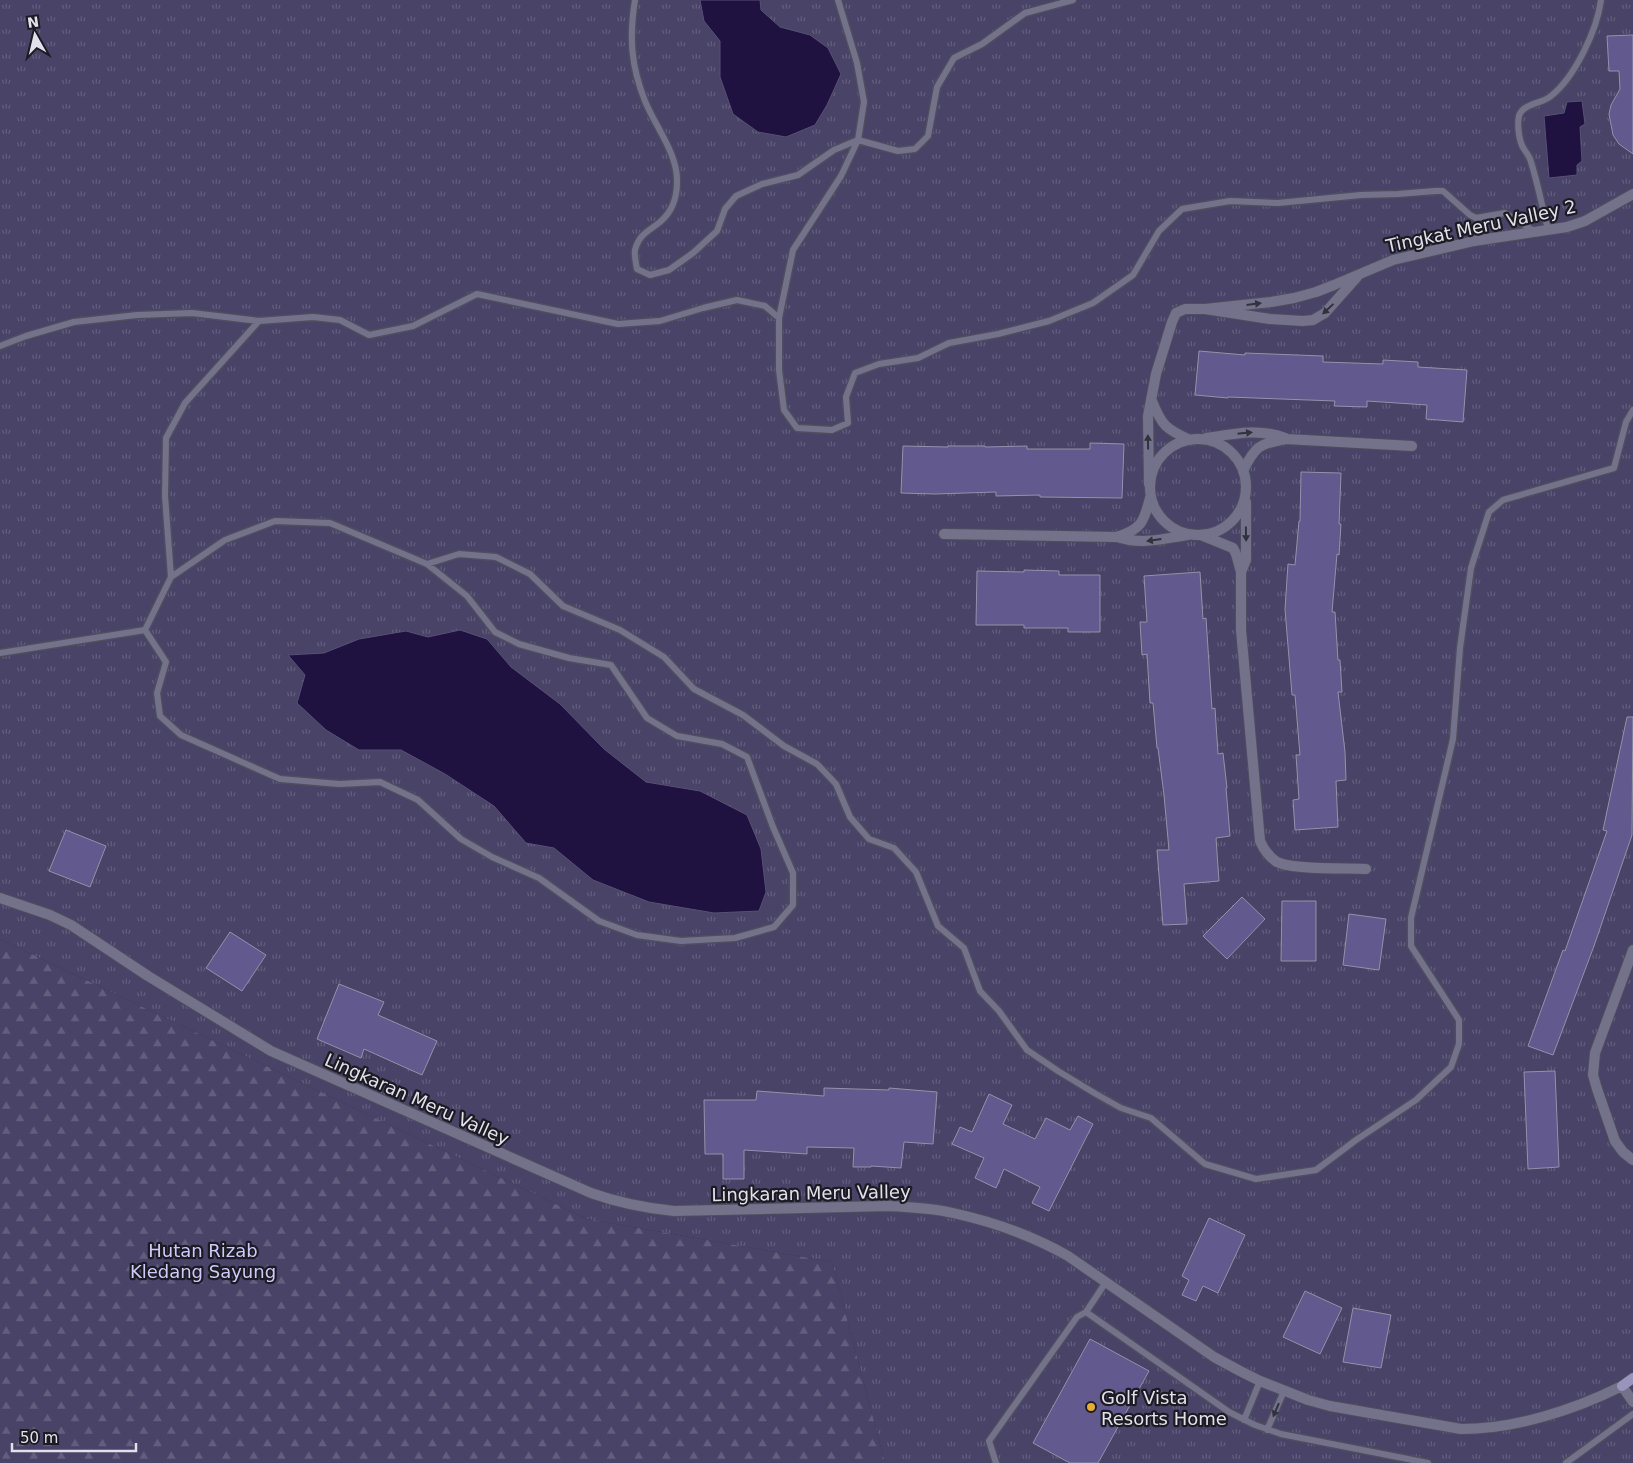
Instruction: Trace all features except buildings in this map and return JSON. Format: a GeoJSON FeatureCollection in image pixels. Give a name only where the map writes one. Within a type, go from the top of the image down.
{"type":"FeatureCollection","features":[{"type":"Feature","properties":{"kind":"street","name":"Tingkat Meru Valley 2"},"geometry":{"type":"LineString","coordinates":[[1205,309],[1294,298],[1316,292],[1393,260],[1431,250],[1534,231],[1567,227],[1585,221],[1633,194]]}},
{"type":"Feature","properties":{"kind":"street"},"geometry":{"type":"LineString","coordinates":[[1360,273],[1329,308],[1313,320],[1270,319],[1205,309],[1186,309],[1176,313],[1156,374],[1148,416],[1149,484],[1150,498],[1154,509],[1170,527],[1233,548],[1241,572],[1241,630],[1260,841],[1270,857],[1291,866],[1366,869]]}},
{"type":"Feature","properties":{"kind":"street"},"geometry":{"type":"LineString","coordinates":[[1151,400],[1158,416],[1169,430],[1190,440]]}},
{"type":"Feature","properties":{"kind":"street"},"geometry":{"type":"LineString","coordinates":[[1149,484],[1152,471],[1158,460],[1178,443],[1249,432],[1274,434],[1286,439]]}},
{"type":"Feature","properties":{"kind":"street"},"geometry":{"type":"LineString","coordinates":[[1202,439],[1216,442],[1228,449],[1237,459],[1243,471],[1246,483],[1246,560],[1241,572]]}},
{"type":"Feature","properties":{"kind":"street"},"geometry":{"type":"LineString","coordinates":[[1243,471],[1256,449],[1273,441],[1286,439],[1412,446]]}},
{"type":"Feature","properties":{"kind":"street"},"geometry":{"type":"LineString","coordinates":[[944,534],[1116,537],[1130,541],[1145,542],[1214,532],[1226,526],[1235,518],[1246,494]]}},
{"type":"Feature","properties":{"kind":"street"},"geometry":{"type":"LineString","coordinates":[[1116,537],[1128,534],[1141,525],[1145,518],[1150,498]]}},
{"type":"Feature","properties":{"kind":"street","name":"Lingkaran Meru Valley"},"geometry":{"type":"LineString","coordinates":[[0,898],[42,912],[71,926],[271,1051],[608,1199],[646,1208],[674,1211],[888,1206],[953,1212],[1016,1231],[1043,1242],[1106,1282],[1214,1357],[1260,1381],[1330,1406],[1461,1429],[1481,1429],[1548,1415],[1600,1397],[1633,1378]]}},
{"type":"Feature","properties":{"kind":"street"},"geometry":{"type":"LineString","coordinates":[[1633,950],[1595,1053],[1594,1075],[1596,1089],[1615,1141],[1623,1152],[1633,1160]]}},
{"type":"Feature","properties":{"kind":"street"},"geometry":{"type":"LineString","coordinates":[[1622,1386],[1633,1402]]}},
{"type":"Feature","properties":{"kind":"lane"},"geometry":{"type":"LineString","coordinates":[[635,0],[631,25],[633,61],[646,102],[672,157],[678,181],[674,205],[661,222],[642,234],[635,250],[637,269],[650,275],[669,270],[718,232],[726,209],[736,196],[762,184],[798,175],[834,150],[858,140],[898,151],[916,149],[928,136],[937,86],[954,58],[982,44],[1025,13],[1072,0]]}},
{"type":"Feature","properties":{"kind":"lane"},"geometry":{"type":"LineString","coordinates":[[838,0],[857,63],[864,102],[858,140],[841,176],[793,250],[779,318],[779,370],[784,410],[797,428],[832,430],[848,423],[846,397],[855,372],[879,364],[918,358],[949,343],[998,334],[1049,321],[1093,303],[1133,275],[1159,231],[1182,209],[1230,201],[1278,203],[1361,194],[1443,191],[1476,218],[1506,213],[1534,231]]}},
{"type":"Feature","properties":{"kind":"lane"},"geometry":{"type":"LineString","coordinates":[[1548,229],[1531,162],[1520,141],[1519,116],[1527,107],[1551,96],[1571,74],[1596,25],[1601,0]]}},
{"type":"Feature","properties":{"kind":"lane"},"geometry":{"type":"LineString","coordinates":[[0,346],[74,322],[137,315],[192,313],[259,321],[313,318],[340,320],[369,335],[413,326],[477,294],[618,324],[660,321],[737,300],[765,306],[779,318]]}},
{"type":"Feature","properties":{"kind":"lane"},"geometry":{"type":"LineString","coordinates":[[171,577],[165,496],[166,438],[185,403],[259,321]]}},
{"type":"Feature","properties":{"kind":"lane"},"geometry":{"type":"LineString","coordinates":[[427,564],[459,554],[496,557],[530,574],[563,606],[620,630],[664,657],[694,690],[743,715],[784,746],[817,764],[836,784],[850,817],[868,839],[894,848],[916,872],[938,926],[964,948],[980,991],[999,1012],[1027,1050],[1058,1072],[1121,1108],[1151,1118],[1205,1164],[1256,1179],[1316,1170],[1356,1140],[1416,1100],[1452,1067],[1460,1044],[1459,1020],[1411,946],[1410,918],[1452,739],[1460,648],[1471,568],[1489,512],[1503,500],[1614,468],[1626,422],[1633,410]]}},
{"type":"Feature","properties":{"kind":"lane"},"geometry":{"type":"LineString","coordinates":[[275,521],[330,523],[427,564],[467,596],[495,632],[528,647],[569,658],[611,665],[647,718],[677,736],[722,744],[747,757],[773,827],[793,873],[793,905],[774,927],[735,938],[680,941],[637,935],[599,921],[540,878],[492,857],[461,839],[418,800],[380,782],[339,784],[280,779],[181,735],[160,716],[157,693],[166,662],[145,630],[171,577],[225,540],[275,521]]}},
{"type":"Feature","properties":{"kind":"lane"},"geometry":{"type":"LineString","coordinates":[[0,653],[145,630]]}},
{"type":"Feature","properties":{"kind":"lane"},"geometry":{"type":"LineString","coordinates":[[996,1463],[989,1441],[1077,1317],[1086,1312],[1106,1282]]}},
{"type":"Feature","properties":{"kind":"lane"},"geometry":{"type":"LineString","coordinates":[[1086,1312],[1229,1412],[1244,1420],[1281,1434],[1428,1463]]}},
{"type":"Feature","properties":{"kind":"lane"},"geometry":{"type":"LineString","coordinates":[[1244,1420],[1260,1381]]}},
{"type":"Feature","properties":{"kind":"lane"},"geometry":{"type":"LineString","coordinates":[[1267,1430],[1284,1391]]}},
{"type":"Feature","properties":{"kind":"lane"},"geometry":{"type":"LineString","coordinates":[[1566,1463],[1633,1414]]}},
{"type":"Feature","properties":{"kind":"green space"},"geometry":{"type":"Polygon","coordinates":[[[0,0],[1633,0],[1633,1463],[885,1463],[832,1262],[587,1219],[0,939],[0,0]]]}},
{"type":"Feature","properties":{"kind":"green space","name":"Hutan Rizab Kledang Sayung"},"geometry":{"type":"Polygon","coordinates":[[[0,939],[587,1219],[832,1262],[885,1463],[0,1463],[0,939]]]}},
{"type":"Feature","properties":{"kind":"shaded area"},"geometry":{"type":"Polygon","coordinates":[[[700,0],[760,0],[761,10],[780,27],[810,35],[828,48],[841,74],[827,105],[815,125],[786,137],[758,132],[733,114],[720,77],[720,41],[704,21],[700,0]]]}},
{"type":"Feature","properties":{"kind":"shaded area"},"geometry":{"type":"Polygon","coordinates":[[[1582,101],[1585,124],[1580,127],[1582,161],[1577,165],[1577,175],[1549,178],[1544,116],[1564,113],[1567,102],[1582,101]]]}},
{"type":"Feature","properties":{"kind":"shaded area"},"geometry":{"type":"Polygon","coordinates":[[[460,630],[487,639],[511,667],[560,704],[604,749],[646,782],[700,791],[747,815],[761,849],[766,892],[759,911],[714,913],[649,902],[593,880],[554,848],[526,843],[494,806],[445,774],[401,750],[359,750],[326,730],[297,703],[305,675],[288,655],[324,653],[359,639],[406,631],[428,637],[460,630]]]}},
{"type":"Feature","properties":{"kind":"place","name":"Golf Vista Resorts Home"},"geometry":{"type":"Point","coordinates":[1091,1407]}}]}
